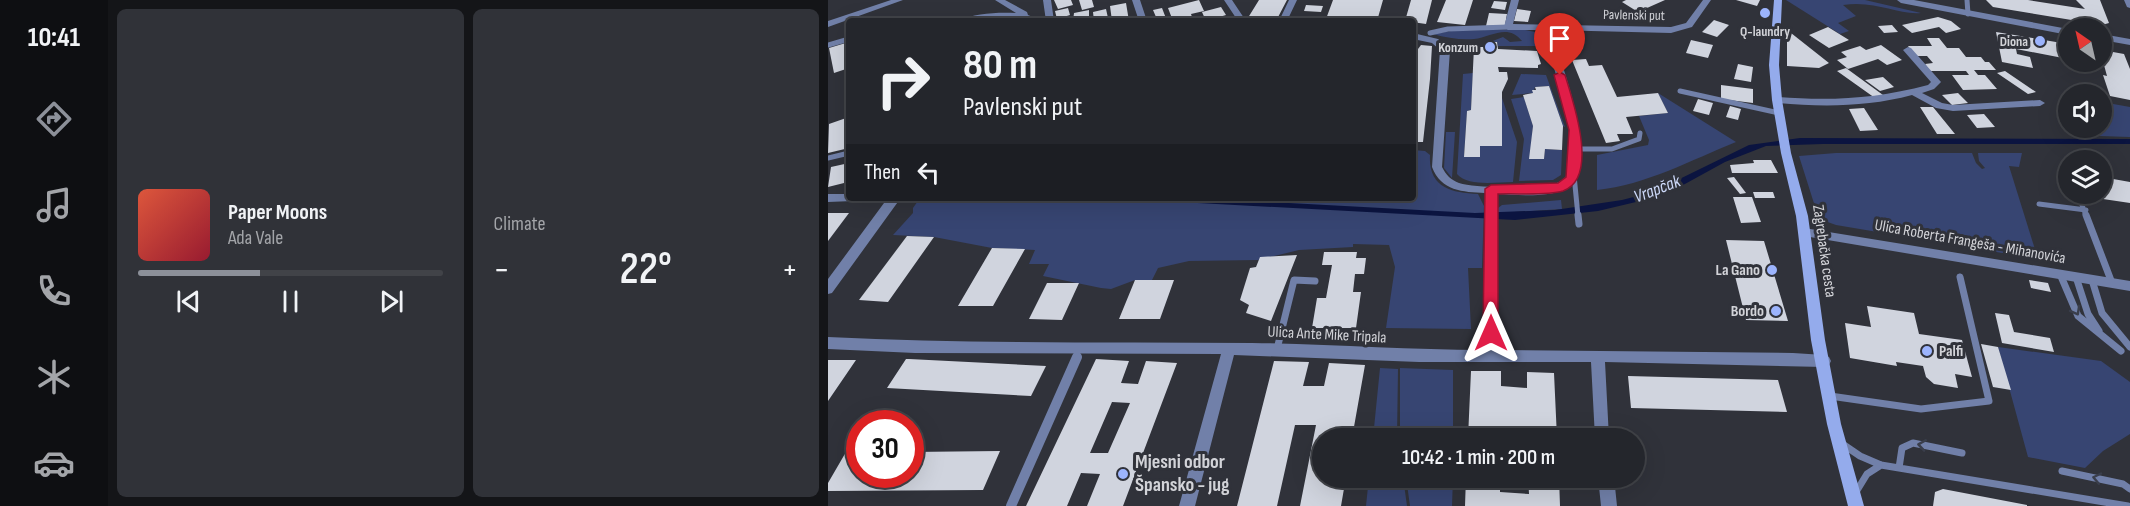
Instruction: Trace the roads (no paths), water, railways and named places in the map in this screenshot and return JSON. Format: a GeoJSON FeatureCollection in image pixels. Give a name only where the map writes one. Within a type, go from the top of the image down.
{"type":"FeatureCollection","features":[{"type":"Feature","properties":{"kind":"main road","name":"Zagrebačka cesta"},"geometry":{"type":"LineString","coordinates":[[1778,0],[1774,64],[1782,134],[1804,232],[1818,340],[1838,440],[1855,502]]}},
{"type":"Feature","properties":{"kind":"street"},"geometry":{"type":"LineString","coordinates":[[829,23],[899,0]]}},
{"type":"Feature","properties":{"kind":"street"},"geometry":{"type":"LineString","coordinates":[[999,0],[1031,18]]}},
{"type":"Feature","properties":{"kind":"street"},"geometry":{"type":"LineString","coordinates":[[1047,0],[1050,18]]}},
{"type":"Feature","properties":{"kind":"street"},"geometry":{"type":"LineString","coordinates":[[1137,0],[1142,18]]}},
{"type":"Feature","properties":{"kind":"street"},"geometry":{"type":"LineString","coordinates":[[1228,0],[1240,18]]}},
{"type":"Feature","properties":{"kind":"street"},"geometry":{"type":"LineString","coordinates":[[1284,18],[1293,0]]}},
{"type":"Feature","properties":{"kind":"street"},"geometry":{"type":"LineString","coordinates":[[1508,27],[1515,0]]}},
{"type":"Feature","properties":{"kind":"street","name":"Pavlenski put"},"geometry":{"type":"LineString","coordinates":[[1508,27],[1681,29],[1696,18],[1707,0]]}},
{"type":"Feature","properties":{"kind":"street"},"geometry":{"type":"LineString","coordinates":[[1901,0],[2058,30]]}},
{"type":"Feature","properties":{"kind":"street"},"geometry":{"type":"LineString","coordinates":[[2128,0],[2130,5]]}},
{"type":"Feature","properties":{"kind":"street"},"geometry":{"type":"LineString","coordinates":[[986,18],[1027,16]]}},
{"type":"Feature","properties":{"kind":"street"},"geometry":{"type":"LineString","coordinates":[[1416,37],[1435,41],[1445,50],[1437,160],[1439,173],[1453,185],[1464,188],[1560,187],[1571,180],[1574,175],[1575,130],[1546,28]]}},
{"type":"Feature","properties":{"kind":"street"},"geometry":{"type":"LineString","coordinates":[[2112,39],[2130,42]]}},
{"type":"Feature","properties":{"kind":"street"},"geometry":{"type":"LineString","coordinates":[[1777,100],[1851,104],[1892,98],[1931,87],[1936,82],[1908,50]]}},
{"type":"Feature","properties":{"kind":"street"},"geometry":{"type":"LineString","coordinates":[[1912,92],[1940,106],[1953,108],[2040,103]]}},
{"type":"Feature","properties":{"kind":"street"},"geometry":{"type":"LineString","coordinates":[[1491,189],[1491,355]]}},
{"type":"Feature","properties":{"kind":"street"},"geometry":{"type":"LineString","coordinates":[[828,198],[846,198]]}},
{"type":"Feature","properties":{"kind":"street"},"geometry":{"type":"LineString","coordinates":[[828,289],[892,201]]}},
{"type":"Feature","properties":{"kind":"street","name":"Ulica Roberta Frangeša - Mihanovića"},"geometry":{"type":"LineString","coordinates":[[1804,232],[2130,286]]}},
{"type":"Feature","properties":{"kind":"street","name":"Ulica Ante Mike Tripala"},"geometry":{"type":"LineString","coordinates":[[828,343],[915,347],[1277,350],[1419,356],[1793,358],[1824,361]]}},
{"type":"Feature","properties":{"kind":"street"},"geometry":{"type":"LineString","coordinates":[[1186,506],[1229,350]]}},
{"type":"Feature","properties":{"kind":"street"},"geometry":{"type":"LineString","coordinates":[[1011,506],[1077,357]]}},
{"type":"Feature","properties":{"kind":"street"},"geometry":{"type":"LineString","coordinates":[[1598,357],[1602,428]]}},
{"type":"Feature","properties":{"kind":"street"},"geometry":{"type":"LineString","coordinates":[[1607,488],[1609,506]]}},
{"type":"Feature","properties":{"kind":"lane"},"geometry":{"type":"LineString","coordinates":[[1967,0],[1968,14]]}},
{"type":"Feature","properties":{"kind":"lane"},"geometry":{"type":"LineString","coordinates":[[1430,33],[1448,29],[1508,27]]}},
{"type":"Feature","properties":{"kind":"lane"},"geometry":{"type":"LineString","coordinates":[[828,45],[846,40]]}},
{"type":"Feature","properties":{"kind":"lane"},"geometry":{"type":"LineString","coordinates":[[1680,91],[1779,113]]}},
{"type":"Feature","properties":{"kind":"lane"},"geometry":{"type":"LineString","coordinates":[[1575,149],[1621,147],[1639,139],[1640,133]]}},
{"type":"Feature","properties":{"kind":"lane"},"geometry":{"type":"LineString","coordinates":[[828,158],[846,154]]}},
{"type":"Feature","properties":{"kind":"lane"},"geometry":{"type":"LineString","coordinates":[[1574,175],[1579,224]]}},
{"type":"Feature","properties":{"kind":"lane"},"geometry":{"type":"LineString","coordinates":[[2039,204],[2086,210]]}},
{"type":"Feature","properties":{"kind":"lane"},"geometry":{"type":"LineString","coordinates":[[2083,204],[2112,283]]}},
{"type":"Feature","properties":{"kind":"lane"},"geometry":{"type":"LineString","coordinates":[[2060,274],[2078,316],[2121,351]]}},
{"type":"Feature","properties":{"kind":"lane"},"geometry":{"type":"LineString","coordinates":[[1830,396],[1921,409],[1989,401],[1960,277]]}},
{"type":"Feature","properties":{"kind":"lane"},"geometry":{"type":"LineString","coordinates":[[2076,277],[2088,314],[2105,339]]}},
{"type":"Feature","properties":{"kind":"lane"},"geometry":{"type":"LineString","coordinates":[[1277,350],[1294,280],[1315,281]]}},
{"type":"Feature","properties":{"kind":"lane"},"geometry":{"type":"LineString","coordinates":[[2092,280],[2102,313],[2130,346]]}},
{"type":"Feature","properties":{"kind":"lane"},"geometry":{"type":"LineString","coordinates":[[1838,440],[1860,456],[1881,465],[2128,506]]}},
{"type":"Feature","properties":{"kind":"lane"},"geometry":{"type":"LineString","coordinates":[[1899,468],[1902,448],[1913,443],[1962,453]]}},
{"type":"Feature","properties":{"kind":"lane"},"geometry":{"type":"LineString","coordinates":[[1855,502],[1867,474],[1881,465]]}},
{"type":"Feature","properties":{"kind":"lane"},"geometry":{"type":"LineString","coordinates":[[2062,471],[2123,484],[2130,489]]}},
{"type":"Feature","properties":{"kind":"place","name":"Q-laundry"},"geometry":{"type":"Point","coordinates":[1765,13]}},
{"type":"Feature","properties":{"kind":"place","name":"Diona"},"geometry":{"type":"Point","coordinates":[2040,41]}},
{"type":"Feature","properties":{"kind":"place","name":"Konzum"},"geometry":{"type":"Point","coordinates":[1490,47]}},
{"type":"Feature","properties":{"kind":"place","name":"La Gano"},"geometry":{"type":"Point","coordinates":[1772,270]}},
{"type":"Feature","properties":{"kind":"place","name":"Bordo"},"geometry":{"type":"Point","coordinates":[1776,311]}},
{"type":"Feature","properties":{"kind":"place","name":"Palfi"},"geometry":{"type":"Point","coordinates":[1927,351]}},
{"type":"Feature","properties":{"kind":"place","name":"Mjesni odbor Špansko - jug"},"geometry":{"type":"Point","coordinates":[1123,474]}},
{"type":"Feature","properties":{"kind":"water label","name":"Vrapčak"},"geometry":{"type":"Point","coordinates":[1657,189]}}]}
